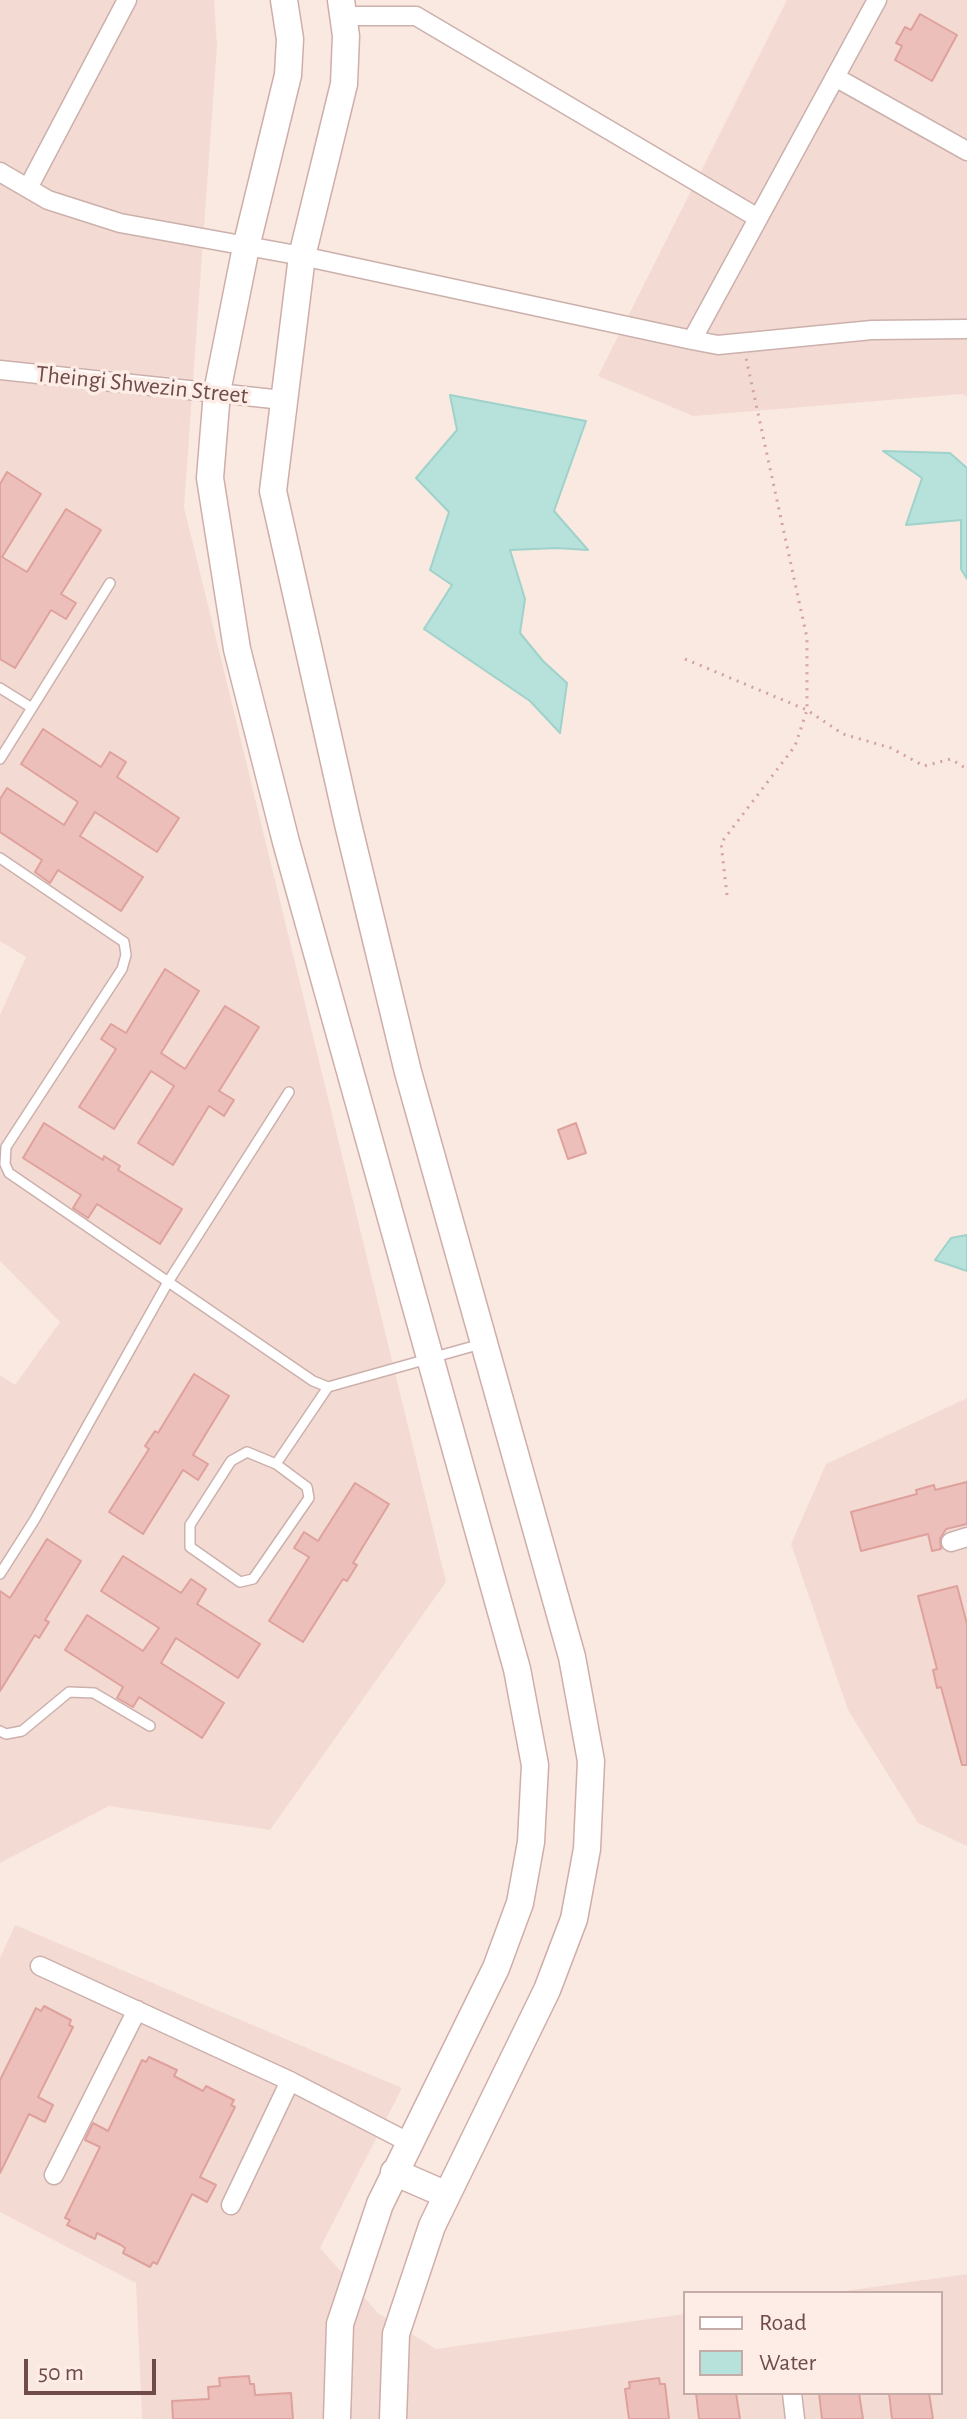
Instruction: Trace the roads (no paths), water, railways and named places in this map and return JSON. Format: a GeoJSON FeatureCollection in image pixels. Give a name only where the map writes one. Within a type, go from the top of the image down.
{"type":"FeatureCollection","features":[{"type":"Feature","properties":{"kind":"street"},"geometry":{"type":"LineString","coordinates":[[28,188],[127,0]]}},
{"type":"Feature","properties":{"kind":"street"},"geometry":{"type":"LineString","coordinates":[[284,0],[290,39],[288,75],[246,247],[217,392],[210,478],[237,649],[286,842],[517,1669],[535,1765],[531,1842],[520,1903],[496,1968],[380,2204],[340,2324],[337,2419]]}},
{"type":"Feature","properties":{"kind":"street"},"geometry":{"type":"LineString","coordinates":[[692,340],[877,0]]}},
{"type":"Feature","properties":{"kind":"street"},"geometry":{"type":"LineString","coordinates":[[393,2419],[396,2334],[432,2226],[547,1990],[574,1919],[587,1849],[591,1761],[572,1657],[408,1072],[273,491],[302,256],[344,84],[346,36],[342,8],[420,8],[758,218]]}},
{"type":"Feature","properties":{"kind":"street"},"geometry":{"type":"LineString","coordinates":[[835,77],[967,151]]}},
{"type":"Feature","properties":{"kind":"street"},"geometry":{"type":"LineString","coordinates":[[0,172],[48,200],[120,223],[302,256],[718,345],[872,330],[967,329]]}},
{"type":"Feature","properties":{"kind":"street","name":"Theingi Shwezin Street"},"geometry":{"type":"LineString","coordinates":[[0,370],[283,400]]}},
{"type":"Feature","properties":{"kind":"street"},"geometry":{"type":"LineString","coordinates":[[40,1966],[290,2081],[408,2142]]}},
{"type":"Feature","properties":{"kind":"street"},"geometry":{"type":"LineString","coordinates":[[54,2175],[137,2010]]}},
{"type":"Feature","properties":{"kind":"street"},"geometry":{"type":"LineString","coordinates":[[231,2205],[290,2081]]}},
{"type":"Feature","properties":{"kind":"street"},"geometry":{"type":"LineString","coordinates":[[394,2172],[447,2195]]}},
{"type":"Feature","properties":{"kind":"street"},"geometry":{"type":"LineString","coordinates":[[792,2395],[795,2419]]}},
{"type":"Feature","properties":{"kind":"lane"},"geometry":{"type":"LineString","coordinates":[[0,759],[110,583]]}},
{"type":"Feature","properties":{"kind":"lane"},"geometry":{"type":"LineString","coordinates":[[0,688],[32,708]]}},
{"type":"Feature","properties":{"kind":"lane"},"geometry":{"type":"LineString","coordinates":[[0,858],[124,942],[126,955],[122,969],[6,1147],[5,1164],[9,1173],[313,1381],[328,1387],[484,1343]]}},
{"type":"Feature","properties":{"kind":"lane"},"geometry":{"type":"LineString","coordinates":[[0,1574],[35,1519],[168,1282],[289,1092]]}},
{"type":"Feature","properties":{"kind":"lane"},"geometry":{"type":"LineString","coordinates":[[276,1464],[328,1387]]}},
{"type":"Feature","properties":{"kind":"lane"},"geometry":{"type":"LineString","coordinates":[[247,1452],[276,1464],[307,1487],[309,1498],[253,1579],[240,1582],[190,1547],[190,1525],[231,1461],[247,1452]]}},
{"type":"Feature","properties":{"kind":"lane"},"geometry":{"type":"LineString","coordinates":[[0,1731],[6,1734],[22,1731],[69,1692],[94,1693],[150,1726]]}},
{"type":"Feature","properties":{"kind":"water"},"geometry":{"type":"Polygon","coordinates":[[[450,395],[586,421],[554,511],[588,550],[510,550],[525,599],[520,633],[543,661],[567,683],[560,733],[530,701],[424,629],[452,585],[430,570],[449,512],[416,478],[457,430],[450,395]]]}},
{"type":"Feature","properties":{"kind":"water"},"geometry":{"type":"Polygon","coordinates":[[[883,451],[950,453],[967,468],[967,579],[961,569],[961,520],[906,525],[922,478],[883,451]]]}},
{"type":"Feature","properties":{"kind":"water"},"geometry":{"type":"Polygon","coordinates":[[[967,1235],[967,1271],[935,1260],[951,1238],[967,1235]]]}}]}
